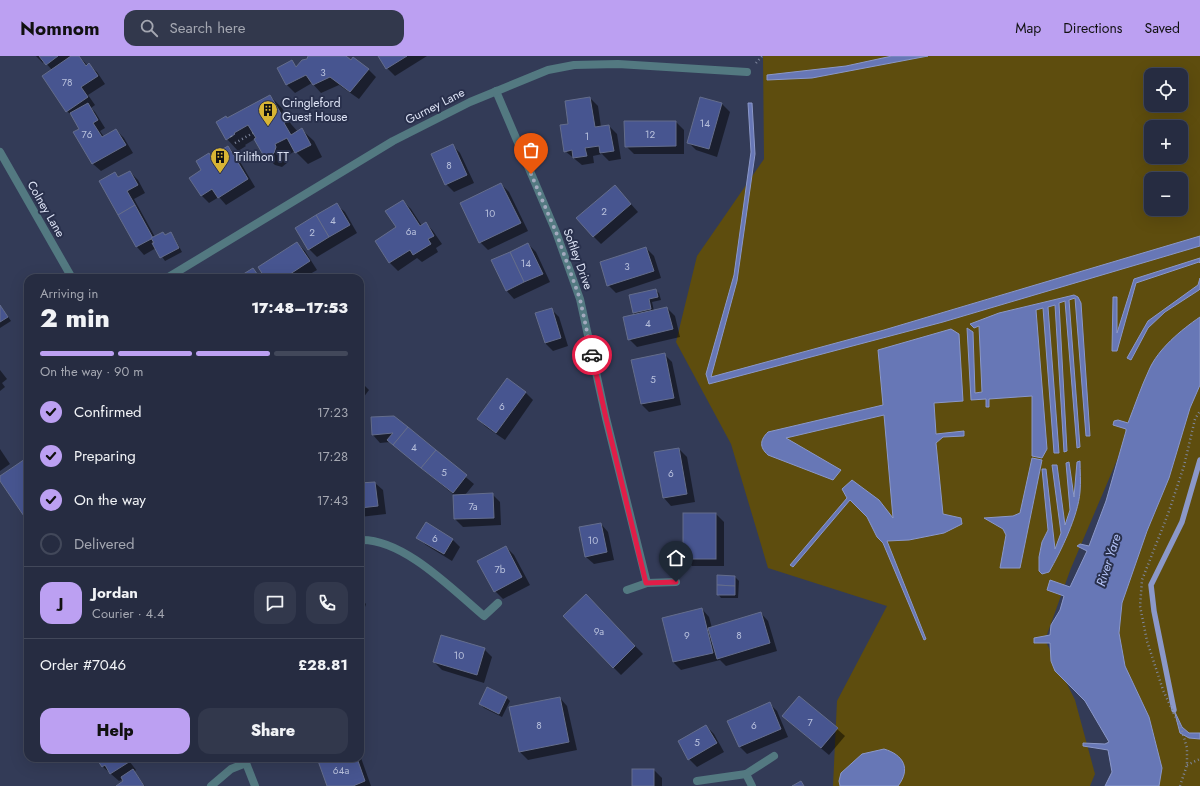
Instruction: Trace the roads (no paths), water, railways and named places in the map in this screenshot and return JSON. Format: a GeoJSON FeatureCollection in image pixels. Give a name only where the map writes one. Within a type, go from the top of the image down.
{"type":"FeatureCollection","features":[{"type":"Feature","properties":{"kind":"street","name":"Gurney Lane"},"geometry":{"type":"LineString","coordinates":[[174,274],[393,142],[470,102],[548,70],[574,65],[618,60],[747,72]]}},
{"type":"Feature","properties":{"kind":"street","name":"Softley Drive"},"geometry":{"type":"LineString","coordinates":[[496,91],[556,232],[580,299],[606,418],[646,583]]}},
{"type":"Feature","properties":{"kind":"street","name":"Colney Lane"},"geometry":{"type":"LineString","coordinates":[[0,152],[70,274]]}},
{"type":"Feature","properties":{"kind":"street"},"geometry":{"type":"LineString","coordinates":[[364,540],[383,543],[397,549],[430,570],[484,616],[498,603]]}},
{"type":"Feature","properties":{"kind":"street"},"geometry":{"type":"LineString","coordinates":[[626,590],[646,583],[676,582]]}},
{"type":"Feature","properties":{"kind":"street"},"geometry":{"type":"LineString","coordinates":[[697,781],[746,774],[774,756]]}},
{"type":"Feature","properties":{"kind":"street"},"geometry":{"type":"LineString","coordinates":[[211,786],[231,769],[243,762]]}},
{"type":"Feature","properties":{"kind":"street"},"geometry":{"type":"LineString","coordinates":[[245,762],[255,786]]}},
{"type":"Feature","properties":{"kind":"street"},"geometry":{"type":"LineString","coordinates":[[746,774],[752,786]]}},
{"type":"Feature","properties":{"kind":"water"},"geometry":{"type":"Polygon","coordinates":[[[892,56],[928,56],[812,78],[767,80],[767,75],[846,66],[892,56]]]}},
{"type":"Feature","properties":{"kind":"water"},"geometry":{"type":"Polygon","coordinates":[[[748,103],[752,103],[755,154],[737,281],[711,377],[884,330],[1200,236],[1200,246],[943,322],[709,384],[706,374],[734,275],[751,152],[748,103]]]}},
{"type":"Feature","properties":{"kind":"water"},"geometry":{"type":"Polygon","coordinates":[[[1200,258],[1200,263],[1199,262],[1136,283],[1117,351],[1112,351],[1113,297],[1117,297],[1117,333],[1134,279],[1200,258]]]}},
{"type":"Feature","properties":{"kind":"water"},"geometry":{"type":"Polygon","coordinates":[[[1200,278],[1200,289],[1165,312],[1148,328],[1131,360],[1127,358],[1148,321],[1198,285],[1200,278]]]}},
{"type":"Feature","properties":{"kind":"water"},"geometry":{"type":"Polygon","coordinates":[[[1074,295],[1078,297],[1081,303],[1090,436],[1086,436],[1075,298],[1069,300],[1080,447],[1077,448],[1065,301],[1059,303],[1067,451],[1064,452],[1055,305],[1048,307],[1059,453],[1054,453],[1043,308],[1036,310],[1047,449],[1042,458],[1032,456],[1032,396],[989,399],[989,407],[986,407],[986,399],[971,400],[967,328],[973,332],[975,393],[982,392],[979,326],[974,328],[970,324],[999,313],[1074,295]]]}},
{"type":"Feature","properties":{"kind":"water","name":"River Yare"},"geometry":{"type":"Polygon","coordinates":[[[1200,317],[1200,385],[1190,408],[1169,478],[1147,531],[1122,603],[1119,633],[1125,666],[1149,717],[1162,768],[1159,786],[1105,786],[1112,772],[1108,750],[1083,746],[1083,743],[1105,744],[1109,742],[1085,701],[1055,671],[1051,661],[1050,643],[1034,643],[1034,638],[1050,635],[1051,625],[1060,610],[1064,596],[1047,590],[1050,580],[1070,587],[1087,551],[1077,546],[1080,544],[1089,546],[1106,501],[1126,431],[1126,429],[1113,425],[1114,421],[1118,420],[1128,423],[1153,362],[1164,347],[1200,317]]]}},
{"type":"Feature","properties":{"kind":"water"},"geometry":{"type":"Polygon","coordinates":[[[951,329],[959,334],[963,401],[934,403],[936,434],[964,431],[964,436],[943,437],[936,443],[943,514],[961,518],[962,524],[944,533],[909,540],[887,541],[926,639],[924,640],[883,543],[877,537],[867,517],[850,500],[793,567],[790,565],[847,498],[842,489],[852,480],[879,500],[893,518],[884,415],[786,438],[841,470],[833,480],[768,455],[763,449],[762,441],[768,432],[883,405],[878,350],[951,329]]]}},
{"type":"Feature","properties":{"kind":"water"},"geometry":{"type":"Polygon","coordinates":[[[1032,458],[1042,460],[1020,568],[1000,568],[1006,535],[1003,529],[984,518],[1013,516],[1020,513],[1032,458]]]}},
{"type":"Feature","properties":{"kind":"water"},"geometry":{"type":"Polygon","coordinates":[[[1080,461],[1080,492],[1076,512],[1059,554],[1049,572],[1042,574],[1039,571],[1039,557],[1042,542],[1048,530],[1042,469],[1046,469],[1055,549],[1061,533],[1052,465],[1057,465],[1065,525],[1070,510],[1066,463],[1069,462],[1074,497],[1077,462],[1080,461]]]}},
{"type":"Feature","properties":{"kind":"water"},"geometry":{"type":"Polygon","coordinates":[[[1174,710],[1182,727],[1189,733],[1200,733],[1200,739],[1189,738],[1180,733],[1174,710]]]}},
{"type":"Feature","properties":{"kind":"water"},"geometry":{"type":"Polygon","coordinates":[[[884,749],[901,759],[905,768],[902,780],[898,786],[840,786],[839,781],[841,773],[862,754],[884,749]]]}},
{"type":"Feature","properties":{"kind":"waterway"},"geometry":{"type":"LineString","coordinates":[[1174,710],[1154,611],[1151,585],[1182,522],[1200,460]]}},
{"type":"Feature","properties":{"kind":"place","name":"Cringleford Guest House"},"geometry":{"type":"Point","coordinates":[268,127]}},
{"type":"Feature","properties":{"kind":"place","name":"Trilithon TT"},"geometry":{"type":"Point","coordinates":[220,174]}}]}
